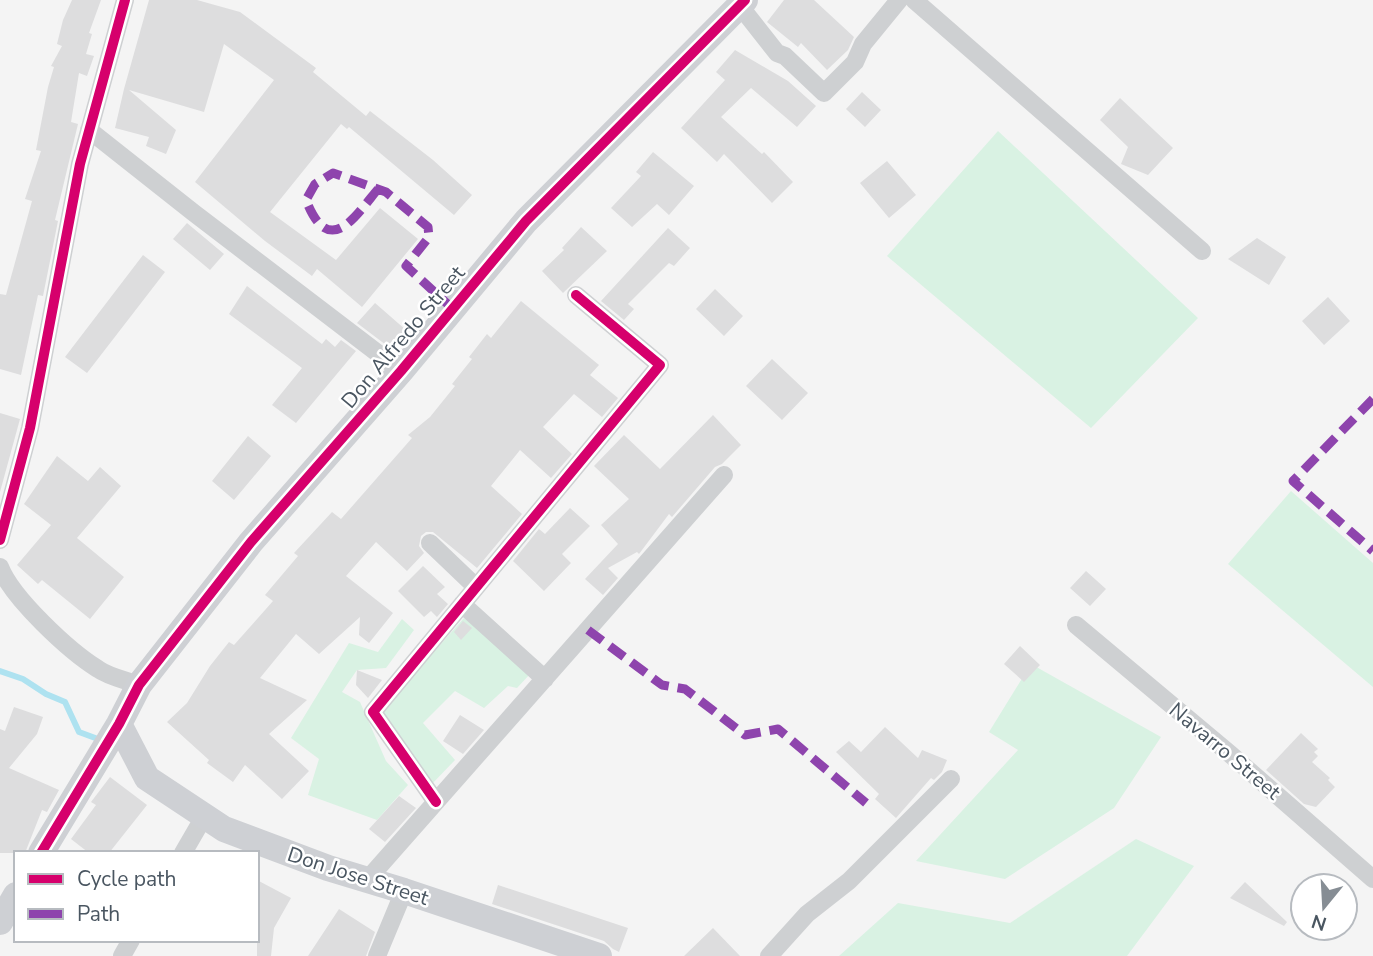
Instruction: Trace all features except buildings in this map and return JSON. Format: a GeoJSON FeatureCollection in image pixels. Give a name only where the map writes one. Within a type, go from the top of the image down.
{"type":"FeatureCollection","features":[{"type":"Feature","properties":{"kind":"street"},"geometry":{"type":"LineString","coordinates":[[0,540],[30,428],[77,177],[125,0]]}},
{"type":"Feature","properties":{"kind":"street"},"geometry":{"type":"LineString","coordinates":[[742,3],[777,53],[785,56],[824,93],[855,62],[863,44],[899,0]]}},
{"type":"Feature","properties":{"kind":"street"},"geometry":{"type":"LineString","coordinates":[[914,0],[1202,251]]}},
{"type":"Feature","properties":{"kind":"street","name":"Don Alfredo Street"},"geometry":{"type":"LineString","coordinates":[[42,851],[119,724],[139,685],[251,542],[401,371],[526,221],[742,3]]}},
{"type":"Feature","properties":{"kind":"street"},"geometry":{"type":"LineString","coordinates":[[89,130],[194,214],[401,371]]}},
{"type":"Feature","properties":{"kind":"street"},"geometry":{"type":"LineString","coordinates":[[436,802],[373,712],[660,365],[576,295]]}},
{"type":"Feature","properties":{"kind":"street"},"geometry":{"type":"LineString","coordinates":[[367,880],[724,475]]}},
{"type":"Feature","properties":{"kind":"street"},"geometry":{"type":"LineString","coordinates":[[430,543],[476,587]]}},
{"type":"Feature","properties":{"kind":"street"},"geometry":{"type":"LineString","coordinates":[[0,567],[4,579],[46,628],[99,670],[139,685]]}},
{"type":"Feature","properties":{"kind":"street"},"geometry":{"type":"LineString","coordinates":[[462,604],[545,679]]}},
{"type":"Feature","properties":{"kind":"street","name":"Navarro Street"},"geometry":{"type":"LineString","coordinates":[[1076,625],[1373,878]]}},
{"type":"Feature","properties":{"kind":"street","name":"Don Jose Street"},"geometry":{"type":"LineString","coordinates":[[119,724],[148,778],[224,829],[328,868],[599,956]]}},
{"type":"Feature","properties":{"kind":"street"},"geometry":{"type":"LineString","coordinates":[[769,956],[807,914],[849,881],[951,779]]}},
{"type":"Feature","properties":{"kind":"street"},"geometry":{"type":"LineString","coordinates":[[184,851],[205,816]]}},
{"type":"Feature","properties":{"kind":"street"},"geometry":{"type":"LineString","coordinates":[[377,956],[404,891]]}},
{"type":"Feature","properties":{"kind":"street"},"geometry":{"type":"LineString","coordinates":[[0,922],[14,898]]}},
{"type":"Feature","properties":{"kind":"green space"},"geometry":{"type":"Polygon","coordinates":[[[998,131],[1198,318],[1091,428],[887,256],[998,131]]]}},
{"type":"Feature","properties":{"kind":"green space"},"geometry":{"type":"Polygon","coordinates":[[[1291,491],[1373,563],[1373,687],[1228,564],[1291,491]]]}},
{"type":"Feature","properties":{"kind":"green space"},"geometry":{"type":"Polygon","coordinates":[[[464,618],[531,673],[517,688],[508,686],[484,708],[455,691],[423,723],[455,760],[431,785],[382,710],[464,618]]]}},
{"type":"Feature","properties":{"kind":"green space"},"geometry":{"type":"Polygon","coordinates":[[[402,619],[414,630],[386,668],[357,670],[342,692],[360,702],[386,761],[408,785],[377,820],[308,795],[319,759],[291,738],[349,643],[378,652],[402,619]]]}},
{"type":"Feature","properties":{"kind":"green space"},"geometry":{"type":"Polygon","coordinates":[[[1031,664],[1161,737],[1114,808],[1005,879],[916,861],[1018,750],[989,732],[1031,664]]]}},
{"type":"Feature","properties":{"kind":"green space"},"geometry":{"type":"Polygon","coordinates":[[[1136,839],[1194,866],[1127,956],[839,956],[898,903],[1010,923],[1136,839]]]}},
{"type":"Feature","properties":{"kind":"waterway"},"geometry":{"type":"LineString","coordinates":[[0,671],[23,679],[46,694],[65,702],[79,732],[98,739]]}},
{"type":"Feature","properties":{"kind":"marked path"},"geometry":{"type":"LineString","coordinates":[[378,189],[369,200],[360,211],[351,221],[342,228],[333,230],[324,227],[315,218],[306,200],[315,184],[333,173],[386,192],[428,227],[429,237],[406,266],[453,309]]}},
{"type":"Feature","properties":{"kind":"marked path"},"geometry":{"type":"LineString","coordinates":[[1373,399],[1293,481],[1373,551]]}},
{"type":"Feature","properties":{"kind":"marked path"},"geometry":{"type":"LineString","coordinates":[[588,630],[662,685],[685,689],[745,735],[778,729],[866,803]]}},
{"type":"Feature","properties":{"kind":"cycle path"},"geometry":{"type":"LineString","coordinates":[[0,540],[30,428],[80,164],[125,0]]}},
{"type":"Feature","properties":{"kind":"cycle path"},"geometry":{"type":"LineString","coordinates":[[42,851],[119,724],[139,685],[251,542],[401,371],[526,221],[745,0]]}},
{"type":"Feature","properties":{"kind":"cycle path"},"geometry":{"type":"LineString","coordinates":[[436,802],[373,712],[660,365],[576,295]]}}]}
